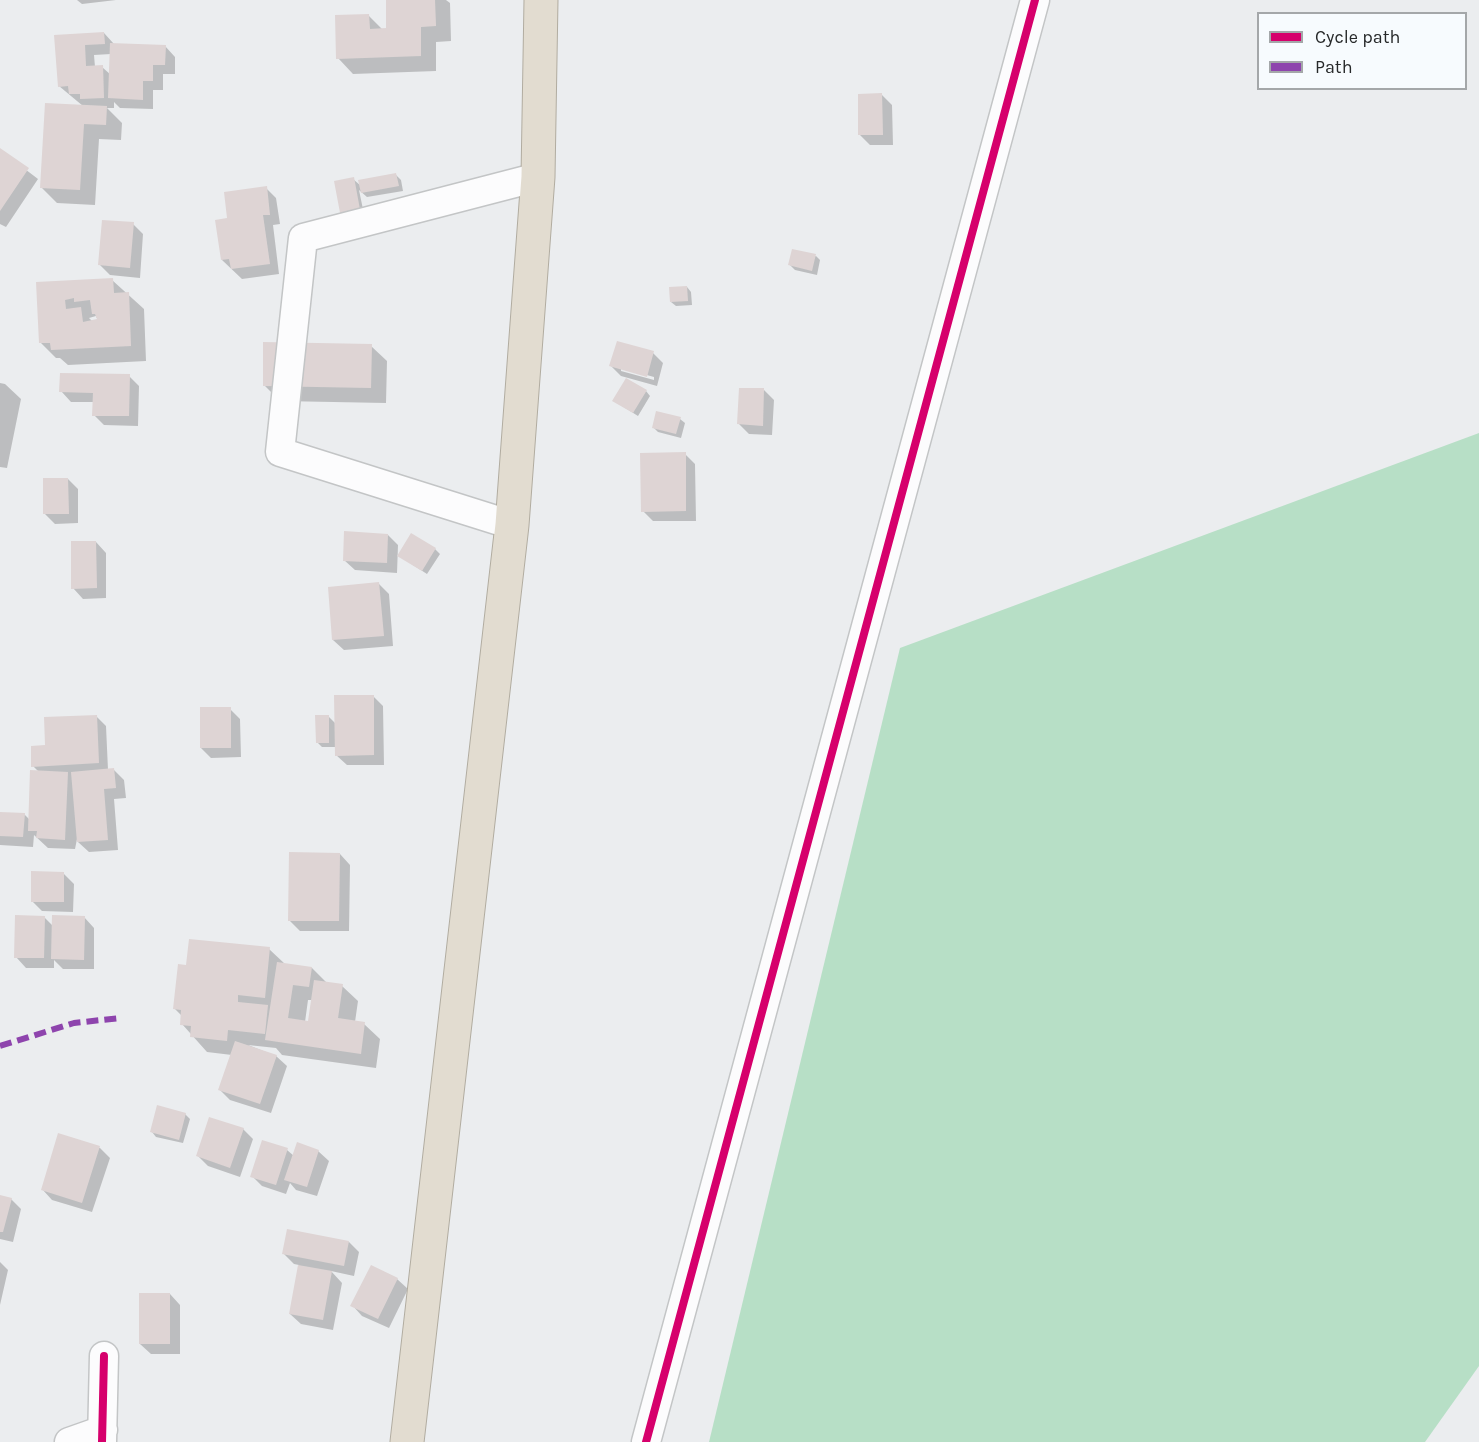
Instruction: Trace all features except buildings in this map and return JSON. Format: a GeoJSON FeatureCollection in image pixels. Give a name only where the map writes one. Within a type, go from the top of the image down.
{"type":"FeatureCollection","features":[{"type":"Feature","properties":{"kind":"highway"},"geometry":{"type":"LineString","coordinates":[[407,1442],[512,525],[538,177],[541,0]]}},
{"type":"Feature","properties":{"kind":"street"},"geometry":{"type":"LineString","coordinates":[[646,1442],[1035,0]]}},
{"type":"Feature","properties":{"kind":"street"},"geometry":{"type":"LineString","coordinates":[[512,525],[280,452],[303,238],[538,177]]}},
{"type":"Feature","properties":{"kind":"street"},"geometry":{"type":"LineString","coordinates":[[69,1442],[102,1436],[104,1356]]}},
{"type":"Feature","properties":{"kind":"green space"},"geometry":{"type":"Polygon","coordinates":[[[1479,433],[1479,1366],[1425,1442],[709,1442],[900,648],[1479,433]]]}},
{"type":"Feature","properties":{"kind":"marked path"},"geometry":{"type":"LineString","coordinates":[[0,1046],[74,1023],[120,1018]]}},
{"type":"Feature","properties":{"kind":"cycle path"},"geometry":{"type":"LineString","coordinates":[[646,1442],[1035,0]]}},
{"type":"Feature","properties":{"kind":"cycle path"},"geometry":{"type":"LineString","coordinates":[[102,1442],[104,1356]]}}]}
